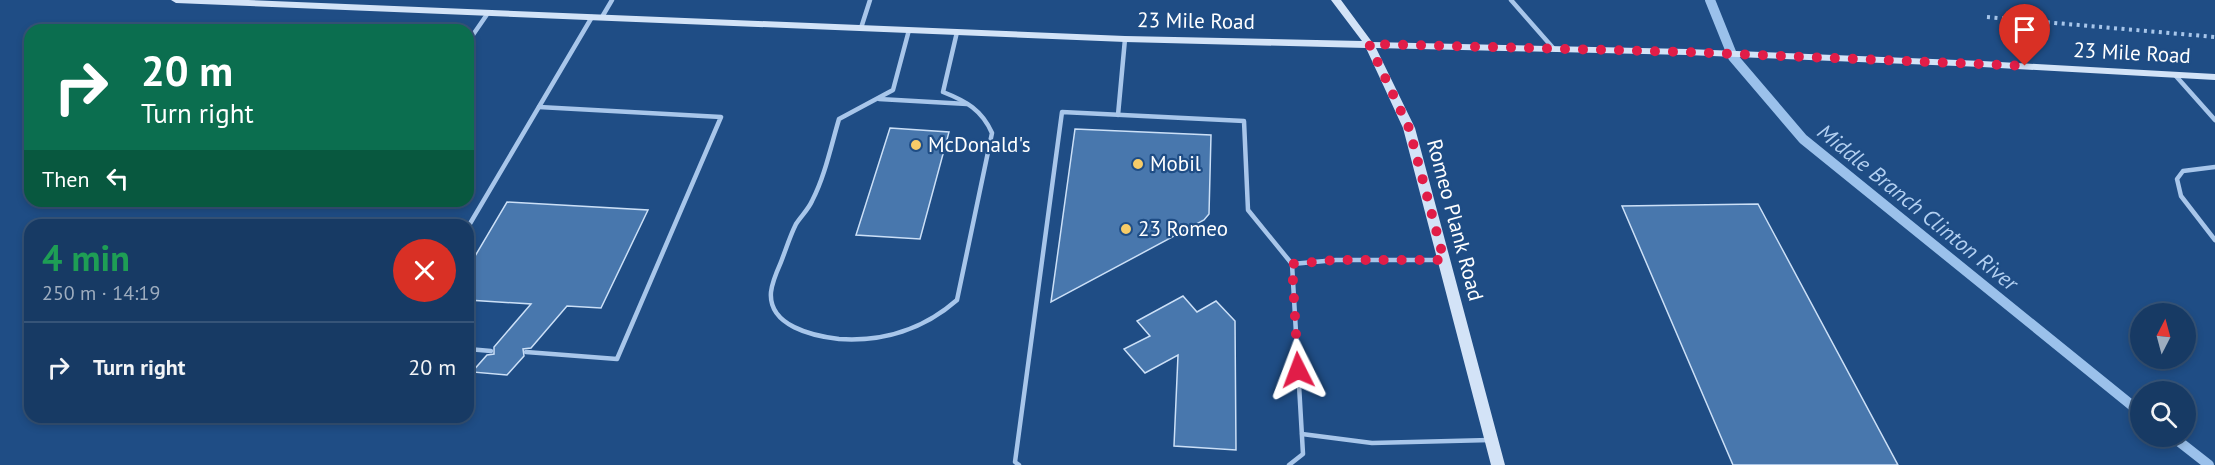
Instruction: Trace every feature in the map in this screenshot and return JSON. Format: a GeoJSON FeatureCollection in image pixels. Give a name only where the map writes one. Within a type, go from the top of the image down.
{"type":"FeatureCollection","features":[{"type":"Feature","properties":{"kind":"main road","name":"23 Mile Road"},"geometry":{"type":"LineString","coordinates":[[176,0],[328,3],[488,13],[1125,39],[1687,52],[1982,64],[2215,77]]}},
{"type":"Feature","properties":{"kind":"main road","name":"Romeo Plank Road"},"geometry":{"type":"LineString","coordinates":[[1336,0],[1369,44],[1409,128],[1498,465]]}},
{"type":"Feature","properties":{"kind":"lane"},"geometry":{"type":"LineString","coordinates":[[473,219],[538,107],[597,17],[612,0]]}},
{"type":"Feature","properties":{"kind":"lane"},"geometry":{"type":"LineString","coordinates":[[861,28],[870,0]]}},
{"type":"Feature","properties":{"kind":"lane"},"geometry":{"type":"LineString","coordinates":[[1511,0],[1554,48]]}},
{"type":"Feature","properties":{"kind":"lane"},"geometry":{"type":"LineString","coordinates":[[474,33],[488,13]]}},
{"type":"Feature","properties":{"kind":"lane"},"geometry":{"type":"LineString","coordinates":[[909,30],[893,90],[839,119],[812,203],[797,222],[771,294],[776,311],[788,324],[811,335],[841,339],[874,339],[895,336],[943,314],[957,300],[992,133],[986,117],[971,105],[943,92],[957,32]]}},
{"type":"Feature","properties":{"kind":"lane"},"geometry":{"type":"LineString","coordinates":[[1118,115],[1125,39]]}},
{"type":"Feature","properties":{"kind":"lane"},"geometry":{"type":"LineString","coordinates":[[2175,75],[2215,120]]}},
{"type":"Feature","properties":{"kind":"lane"},"geometry":{"type":"LineString","coordinates":[[877,99],[971,105]]}},
{"type":"Feature","properties":{"kind":"lane"},"geometry":{"type":"LineString","coordinates":[[526,352],[618,359],[721,117],[538,107]]}},
{"type":"Feature","properties":{"kind":"lane"},"geometry":{"type":"LineString","coordinates":[[1019,465],[1015,462],[1062,112],[1244,121],[1248,210],[1292,264],[1303,454],[1289,465]]}},
{"type":"Feature","properties":{"kind":"lane"},"geometry":{"type":"LineString","coordinates":[[2215,167],[2182,171],[2177,179],[2181,196],[2215,240]]}},
{"type":"Feature","properties":{"kind":"lane"},"geometry":{"type":"LineString","coordinates":[[1292,264],[1336,260],[1444,260]]}},
{"type":"Feature","properties":{"kind":"lane"},"geometry":{"type":"LineString","coordinates":[[474,350],[491,351]]}},
{"type":"Feature","properties":{"kind":"lane"},"geometry":{"type":"LineString","coordinates":[[1302,434],[1372,443],[1492,440]]}},
{"type":"Feature","properties":{"kind":"path"},"geometry":{"type":"LineString","coordinates":[[1987,17],[2215,37]]}},
{"type":"Feature","properties":{"kind":"building"},"geometry":{"type":"Polygon","coordinates":[[[890,128],[949,132],[920,239],[856,235],[890,128]]]}},
{"type":"Feature","properties":{"kind":"building"},"geometry":{"type":"Polygon","coordinates":[[[1075,129],[1211,135],[1209,214],[1204,220],[1051,302],[1075,129]]]}},
{"type":"Feature","properties":{"kind":"building"},"geometry":{"type":"Polygon","coordinates":[[[507,202],[648,210],[601,308],[567,306],[531,348],[523,349],[524,356],[507,375],[474,372],[474,370],[487,355],[494,354],[494,347],[531,304],[474,300],[474,258],[507,202]]]}},
{"type":"Feature","properties":{"kind":"building"},"geometry":{"type":"Polygon","coordinates":[[[1758,204],[1898,465],[1733,465],[1622,206],[1758,204]]]}},
{"type":"Feature","properties":{"kind":"building"},"geometry":{"type":"Polygon","coordinates":[[[1183,296],[1197,312],[1216,301],[1235,321],[1236,450],[1174,446],[1178,355],[1145,373],[1124,349],[1150,336],[1137,321],[1183,296]]]}},
{"type":"Feature","properties":{"kind":"waterway","name":"Middle Branch Clinton River"},"geometry":{"type":"LineString","coordinates":[[1710,0],[1733,57],[1803,139],[2130,404]]}},
{"type":"Feature","properties":{"kind":"waterway","name":"Middle Branch Clinton River"},"geometry":{"type":"LineString","coordinates":[[2186,447],[2209,465]]}},
{"type":"Feature","properties":{"kind":"place","name":"McDonald's"},"geometry":{"type":"Point","coordinates":[916,145]}},
{"type":"Feature","properties":{"kind":"place","name":"Mobil"},"geometry":{"type":"Point","coordinates":[1138,164]}},
{"type":"Feature","properties":{"kind":"place","name":"23 Romeo"},"geometry":{"type":"Point","coordinates":[1126,229]}},
{"type":"Feature","properties":{"kind":"route"},"geometry":{"type":"LineString","coordinates":[[1298,370],[1292,264],[1336,260],[1444,260],[1409,128],[1369,44],[1687,52],[2025,66]]}}]}
